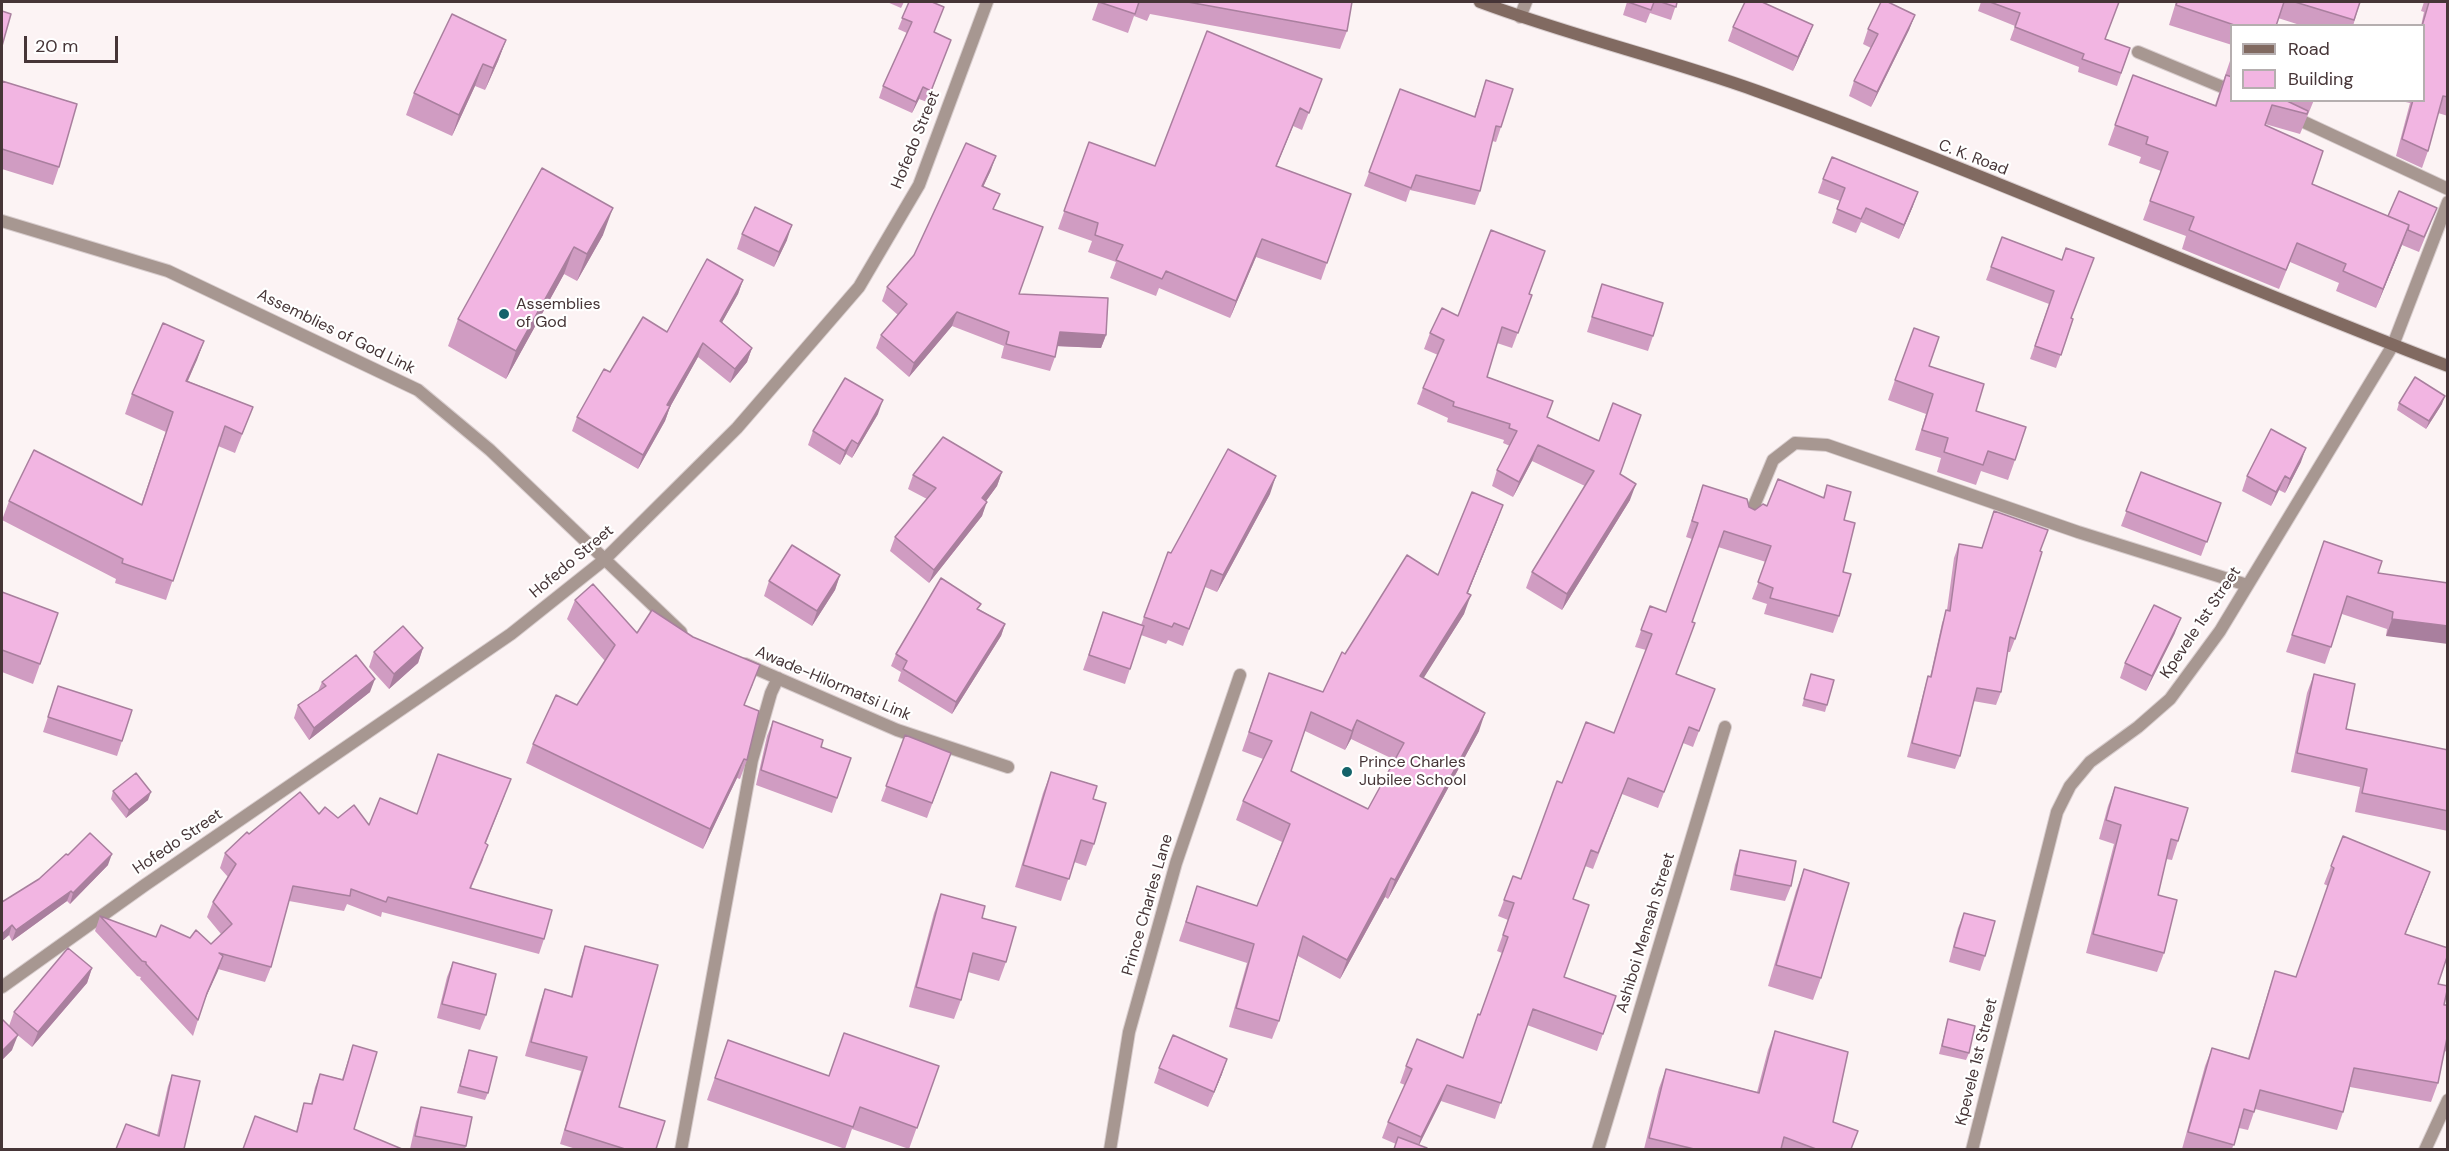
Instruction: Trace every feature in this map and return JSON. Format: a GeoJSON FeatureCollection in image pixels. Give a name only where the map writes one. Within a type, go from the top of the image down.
{"type":"FeatureCollection","features":[{"type":"Feature","properties":{"kind":"street","name":"Hofedo Street"},"geometry":{"type":"LineString","coordinates":[[2,987],[145,885],[511,634],[604,560],[737,428],[859,287],[919,185],[987,2]]}},
{"type":"Feature","properties":{"kind":"street","name":"C. K. Road"},"geometry":{"type":"LineString","coordinates":[[1480,2],[1755,91],[2034,199],[2448,366]]}},
{"type":"Feature","properties":{"kind":"street"},"geometry":{"type":"LineString","coordinates":[[1520,16],[1526,2]]}},
{"type":"Feature","properties":{"kind":"street"},"geometry":{"type":"LineString","coordinates":[[2138,52],[2230,90]]}},
{"type":"Feature","properties":{"kind":"street"},"geometry":{"type":"LineString","coordinates":[[2281,111],[2448,189]]}},
{"type":"Feature","properties":{"kind":"street","name":"Kpevele 1st Street"},"geometry":{"type":"LineString","coordinates":[[1972,1149],[2058,812],[2070,786],[2090,762],[2138,727],[2170,699],[2220,631],[2392,345],[2448,202]]}},
{"type":"Feature","properties":{"kind":"street","name":"Assemblies of God Link"},"geometry":{"type":"LineString","coordinates":[[2,221],[168,271],[418,390],[490,450],[604,560]]}},
{"type":"Feature","properties":{"kind":"street"},"geometry":{"type":"LineString","coordinates":[[1749,518],[1773,460],[1796,443],[1827,445],[2078,532],[2247,585]]}},
{"type":"Feature","properties":{"kind":"street"},"geometry":{"type":"LineString","coordinates":[[604,560],[686,636],[696,641]]}},
{"type":"Feature","properties":{"kind":"street","name":"Awade-Hilormatsi Link"},"geometry":{"type":"LineString","coordinates":[[736,660],[897,730],[1008,767]]}},
{"type":"Feature","properties":{"kind":"street","name":"Prince Charles Lane"},"geometry":{"type":"LineString","coordinates":[[1110,1149],[1129,1032],[1176,863],[1240,675]]}},
{"type":"Feature","properties":{"kind":"street"},"geometry":{"type":"LineString","coordinates":[[681,1149],[752,760],[771,693],[778,678]]}},
{"type":"Feature","properties":{"kind":"street","name":"Ashiboi Mensah Street"},"geometry":{"type":"LineString","coordinates":[[1598,1149],[1725,727]]}},
{"type":"Feature","properties":{"kind":"street"},"geometry":{"type":"LineString","coordinates":[[2425,1149],[2448,1100]]}},
{"type":"Feature","properties":{"kind":"building"},"geometry":{"type":"Polygon","coordinates":[[[909,2],[932,2],[944,7],[934,32],[951,40],[931,91],[923,87],[916,102],[883,86],[912,22],[902,18],[909,2]]]}},
{"type":"Feature","properties":{"kind":"building"},"geometry":{"type":"Polygon","coordinates":[[[1099,2],[1139,2],[1135,14],[1099,2]]]}},
{"type":"Feature","properties":{"kind":"building"},"geometry":{"type":"Polygon","coordinates":[[[1188,2],[1352,2],[1347,31],[1188,2]]]}},
{"type":"Feature","properties":{"kind":"building"},"geometry":{"type":"Polygon","coordinates":[[[1628,2],[1654,2],[1651,10],[1628,2]]]}},
{"type":"Feature","properties":{"kind":"building"},"geometry":{"type":"Polygon","coordinates":[[[1661,2],[1677,2],[1676,7],[1661,2]]]}},
{"type":"Feature","properties":{"kind":"building"},"geometry":{"type":"Polygon","coordinates":[[[1745,2],[1762,2],[1813,25],[1798,57],[1733,27],[1745,2]]]}},
{"type":"Feature","properties":{"kind":"building"},"geometry":{"type":"Polygon","coordinates":[[[1881,2],[1888,2],[1915,15],[1877,92],[1854,81],[1878,34],[1868,29],[1881,2]]]}},
{"type":"Feature","properties":{"kind":"building"},"geometry":{"type":"Polygon","coordinates":[[[1990,2],[2119,2],[2105,39],[2130,48],[2121,73],[2082,59],[2084,54],[2015,27],[2020,13],[1990,2]]]}},
{"type":"Feature","properties":{"kind":"building"},"geometry":{"type":"Polygon","coordinates":[[[2177,2],[2284,2],[2277,24],[2231,24],[2176,5],[2177,2]]]}},
{"type":"Feature","properties":{"kind":"building"},"geometry":{"type":"Polygon","coordinates":[[[2295,2],[2360,2],[2354,20],[2295,2]]]}},
{"type":"Feature","properties":{"kind":"building"},"geometry":{"type":"Polygon","coordinates":[[[2429,2],[2448,2],[2448,97],[2443,96],[2428,151],[2402,139],[2412,102],[2425,102],[2425,24],[2423,24],[2429,2]]]}},
{"type":"Feature","properties":{"kind":"building"},"geometry":{"type":"Polygon","coordinates":[[[2,11],[11,14],[2,46],[2,11]]]}},
{"type":"Feature","properties":{"kind":"building"},"geometry":{"type":"Polygon","coordinates":[[[452,14],[506,40],[493,68],[483,64],[459,115],[414,93],[452,14]]]}},
{"type":"Feature","properties":{"kind":"building"},"geometry":{"type":"Polygon","coordinates":[[[1207,31],[1322,79],[1309,113],[1300,108],[1276,166],[1351,194],[1327,263],[1262,239],[1236,301],[1166,271],[1162,279],[1116,260],[1123,245],[1095,235],[1098,223],[1064,211],[1089,142],[1155,166],[1207,31]]]}},
{"type":"Feature","properties":{"kind":"building"},"geometry":{"type":"Polygon","coordinates":[[[2133,75],[2216,106],[2226,75],[2230,76],[2230,102],[2289,102],[2308,111],[2307,114],[2272,105],[2265,125],[2323,151],[2312,184],[2409,225],[2383,289],[2343,271],[2346,264],[2297,243],[2286,270],[2189,230],[2194,217],[2150,201],[2168,152],[2146,144],[2148,137],[2115,125],[2133,75]]]}},
{"type":"Feature","properties":{"kind":"building"},"geometry":{"type":"Polygon","coordinates":[[[1486,80],[1513,89],[1501,127],[1496,126],[1480,191],[1416,175],[1411,188],[1369,172],[1400,89],[1475,117],[1486,80]]]}},
{"type":"Feature","properties":{"kind":"building"},"geometry":{"type":"Polygon","coordinates":[[[2,81],[77,104],[59,167],[2,149],[2,81]]]}},
{"type":"Feature","properties":{"kind":"building"},"geometry":{"type":"Polygon","coordinates":[[[966,143],[996,156],[982,186],[1000,194],[993,209],[1043,227],[1019,294],[1108,298],[1106,335],[1060,332],[1055,357],[1006,344],[1009,332],[957,312],[914,363],[881,335],[907,304],[887,287],[914,255],[966,143]]]}},
{"type":"Feature","properties":{"kind":"building"},"geometry":{"type":"Polygon","coordinates":[[[1832,157],[1918,192],[1904,225],[1866,208],[1861,219],[1837,209],[1845,188],[1823,179],[1832,157]]]}},
{"type":"Feature","properties":{"kind":"building","name":"Assemblies of God"},"geometry":{"type":"Polygon","coordinates":[[[542,168],[613,208],[587,254],[574,247],[516,351],[458,319],[542,168]]]}},
{"type":"Feature","properties":{"kind":"building"},"geometry":{"type":"Polygon","coordinates":[[[2399,191],[2437,208],[2424,237],[2408,230],[2409,225],[2388,216],[2399,191]]]}},
{"type":"Feature","properties":{"kind":"building"},"geometry":{"type":"Polygon","coordinates":[[[755,207],[792,225],[779,252],[742,234],[755,207]]]}},
{"type":"Feature","properties":{"kind":"building"},"geometry":{"type":"Polygon","coordinates":[[[1491,230],[1545,251],[1518,333],[1502,327],[1487,377],[1553,401],[1547,417],[1599,441],[1613,403],[1641,415],[1620,474],[1636,484],[1567,594],[1532,572],[1594,471],[1538,445],[1519,482],[1497,470],[1517,431],[1509,428],[1510,424],[1453,406],[1454,402],[1423,388],[1444,340],[1430,333],[1442,308],[1458,316],[1491,230]]]}},
{"type":"Feature","properties":{"kind":"building"},"geometry":{"type":"Polygon","coordinates":[[[2002,237],[2062,260],[2066,248],[2094,258],[2071,318],[2073,319],[2061,355],[2035,346],[2054,291],[1991,267],[2002,237]]]}},
{"type":"Feature","properties":{"kind":"building"},"geometry":{"type":"Polygon","coordinates":[[[707,259],[743,280],[720,321],[752,348],[735,369],[703,343],[667,405],[670,406],[643,455],[577,417],[604,369],[610,372],[643,317],[667,332],[707,259]]]}},
{"type":"Feature","properties":{"kind":"building"},"geometry":{"type":"Polygon","coordinates":[[[1602,284],[1663,303],[1653,336],[1592,317],[1602,284]]]}},
{"type":"Feature","properties":{"kind":"building"},"geometry":{"type":"Polygon","coordinates":[[[163,323],[204,341],[186,381],[253,407],[242,434],[225,426],[173,581],[122,563],[123,559],[9,501],[34,450],[142,505],[173,412],[132,394],[163,323]]]}},
{"type":"Feature","properties":{"kind":"building"},"geometry":{"type":"Polygon","coordinates":[[[1914,328],[1939,337],[1929,366],[1984,384],[1976,411],[2026,427],[2015,460],[1988,451],[1983,465],[1944,452],[1948,438],[1922,430],[1933,394],[1895,380],[1914,328]]]}},
{"type":"Feature","properties":{"kind":"building"},"geometry":{"type":"Polygon","coordinates":[[[2415,377],[2445,396],[2429,421],[2399,403],[2415,377]]]}},
{"type":"Feature","properties":{"kind":"building"},"geometry":{"type":"Polygon","coordinates":[[[845,378],[883,400],[858,444],[852,440],[845,451],[813,431],[845,378]]]}},
{"type":"Feature","properties":{"kind":"building"},"geometry":{"type":"Polygon","coordinates":[[[2271,429],[2306,448],[2290,479],[2285,476],[2276,492],[2247,476],[2271,429]]]}},
{"type":"Feature","properties":{"kind":"building"},"geometry":{"type":"Polygon","coordinates":[[[943,437],[1002,472],[982,498],[987,502],[934,570],[895,537],[936,488],[913,475],[943,437]]]}},
{"type":"Feature","properties":{"kind":"building"},"geometry":{"type":"Polygon","coordinates":[[[1228,449],[1276,476],[1223,575],[1211,570],[1189,629],[1174,623],[1172,627],[1144,617],[1168,552],[1171,553],[1228,449]]]}},
{"type":"Feature","properties":{"kind":"building"},"geometry":{"type":"Polygon","coordinates":[[[2141,472],[2221,503],[2207,542],[2126,511],[2141,472]]]}},
{"type":"Feature","properties":{"kind":"building"},"geometry":{"type":"Polygon","coordinates":[[[1778,479],[1824,498],[1827,485],[1851,492],[1844,520],[1855,523],[1843,572],[1851,574],[1839,616],[1770,598],[1773,588],[1758,582],[1771,546],[1724,531],[1676,674],[1715,689],[1699,731],[1689,727],[1664,792],[1628,778],[1598,853],[1591,850],[1573,899],[1589,905],[1564,977],[1616,996],[1603,1034],[1533,1009],[1501,1103],[1447,1085],[1421,1137],[1388,1122],[1412,1069],[1406,1066],[1417,1039],[1463,1058],[1508,937],[1503,935],[1514,903],[1504,900],[1513,876],[1521,879],[1557,781],[1562,783],[1586,722],[1614,733],[1652,634],[1641,630],[1650,606],[1666,612],[1698,523],[1692,521],[1703,485],[1747,499],[1749,507],[1755,510],[1763,504],[1767,506],[1778,479]]]}},
{"type":"Feature","properties":{"kind":"building"},"geometry":{"type":"Polygon","coordinates":[[[1472,492],[1503,505],[1467,593],[1471,595],[1420,676],[1485,713],[1395,880],[1391,878],[1347,960],[1303,936],[1279,1021],[1236,1008],[1254,944],[1186,922],[1197,886],[1257,906],[1290,824],[1243,801],[1272,741],[1249,732],[1269,673],[1323,692],[1342,652],[1345,654],[1407,555],[1438,575],[1472,492]],[[1311,712],[1291,771],[1368,809],[1404,743],[1357,720],[1352,731],[1311,712]]]}},
{"type":"Feature","properties":{"kind":"building"},"geometry":{"type":"Polygon","coordinates":[[[1994,511],[2048,530],[2015,639],[2010,637],[2001,692],[1977,688],[1960,756],[1912,743],[1928,676],[1931,677],[1946,610],[1950,611],[1959,544],[1982,548],[1994,511]]]}},
{"type":"Feature","properties":{"kind":"building"},"geometry":{"type":"Polygon","coordinates":[[[2324,541],[2382,561],[2378,573],[2448,583],[2448,626],[2392,619],[2393,612],[2347,596],[2331,647],[2292,635],[2324,541]]]}},
{"type":"Feature","properties":{"kind":"building"},"geometry":{"type":"Polygon","coordinates":[[[792,545],[840,575],[817,611],[769,581],[792,545]]]}},
{"type":"Feature","properties":{"kind":"building"},"geometry":{"type":"Polygon","coordinates":[[[941,578],[981,604],[977,609],[1005,624],[956,702],[903,669],[907,661],[896,654],[941,578]]]}},
{"type":"Feature","properties":{"kind":"building"},"geometry":{"type":"Polygon","coordinates":[[[593,584],[637,633],[652,610],[693,637],[760,665],[744,705],[759,711],[747,760],[744,759],[710,829],[533,744],[556,695],[577,705],[615,645],[575,600],[593,584]]]}},
{"type":"Feature","properties":{"kind":"building"},"geometry":{"type":"Polygon","coordinates":[[[2,592],[58,613],[40,664],[2,650],[2,592]]]}},
{"type":"Feature","properties":{"kind":"building"},"geometry":{"type":"Polygon","coordinates":[[[2154,605],[2181,618],[2152,676],[2125,663],[2154,605]]]}},
{"type":"Feature","properties":{"kind":"building"},"geometry":{"type":"Polygon","coordinates":[[[1103,612],[1144,626],[1130,669],[1089,655],[1103,612]]]}},
{"type":"Feature","properties":{"kind":"building"},"geometry":{"type":"Polygon","coordinates":[[[403,626],[423,648],[394,674],[374,652],[403,626]]]}},
{"type":"Feature","properties":{"kind":"building"},"geometry":{"type":"Polygon","coordinates":[[[356,655],[375,679],[314,728],[298,705],[326,686],[322,682],[356,655]]]}},
{"type":"Feature","properties":{"kind":"building"},"geometry":{"type":"Polygon","coordinates":[[[1811,674],[1834,680],[1827,705],[1804,699],[1811,674]]]}},
{"type":"Feature","properties":{"kind":"building"},"geometry":{"type":"Polygon","coordinates":[[[2314,674],[2355,684],[2346,729],[2448,750],[2448,811],[2362,793],[2367,769],[2297,753],[2314,674]]]}},
{"type":"Feature","properties":{"kind":"building"},"geometry":{"type":"Polygon","coordinates":[[[58,686],[132,710],[122,741],[48,717],[58,686]]]}},
{"type":"Feature","properties":{"kind":"building"},"geometry":{"type":"Polygon","coordinates":[[[773,721],[823,740],[821,747],[851,758],[837,798],[761,770],[773,721]]]}},
{"type":"Feature","properties":{"kind":"building"},"geometry":{"type":"Polygon","coordinates":[[[905,735],[951,753],[932,803],[886,786],[905,735]]]}},
{"type":"Feature","properties":{"kind":"building"},"geometry":{"type":"Polygon","coordinates":[[[438,754],[511,779],[485,843],[488,845],[470,888],[552,910],[544,939],[388,897],[386,902],[351,889],[350,896],[293,886],[271,967],[219,953],[223,956],[198,1020],[146,962],[142,961],[100,916],[156,937],[161,925],[190,938],[196,930],[211,944],[232,924],[213,902],[236,864],[225,853],[247,832],[249,834],[300,792],[319,814],[325,807],[338,818],[354,805],[369,825],[380,798],[417,814],[438,754]]]}},
{"type":"Feature","properties":{"kind":"building"},"geometry":{"type":"Polygon","coordinates":[[[1051,772],[1097,786],[1093,799],[1106,803],[1094,844],[1081,840],[1069,879],[1023,865],[1051,772]]]}},
{"type":"Feature","properties":{"kind":"building"},"geometry":{"type":"Polygon","coordinates":[[[136,773],[151,792],[129,810],[113,791],[136,773]]]}},
{"type":"Feature","properties":{"kind":"building"},"geometry":{"type":"Polygon","coordinates":[[[2115,787],[2188,808],[2178,841],[2171,839],[2158,895],[2177,900],[2164,953],[2093,934],[2121,825],[2106,820],[2115,787]]]}},
{"type":"Feature","properties":{"kind":"building"},"geometry":{"type":"Polygon","coordinates":[[[90,833],[112,854],[73,893],[71,891],[16,930],[12,925],[2,934],[2,902],[39,879],[90,833]]]}},
{"type":"Feature","properties":{"kind":"building"},"geometry":{"type":"Polygon","coordinates":[[[2343,836],[2430,872],[2405,934],[2448,948],[2438,984],[2448,986],[2444,1005],[2448,1005],[2448,1033],[2438,1083],[2354,1068],[2343,1112],[2260,1090],[2254,1112],[2244,1109],[2234,1145],[2188,1132],[2212,1048],[2249,1059],[2275,971],[2296,977],[2334,868],[2331,866],[2343,836]]]}},
{"type":"Feature","properties":{"kind":"building"},"geometry":{"type":"Polygon","coordinates":[[[1740,850],[1796,861],[1791,886],[1735,875],[1740,850]]]}},
{"type":"Feature","properties":{"kind":"building"},"geometry":{"type":"Polygon","coordinates":[[[1804,869],[1849,883],[1821,978],[1776,965],[1804,869]]]}},
{"type":"Feature","properties":{"kind":"building"},"geometry":{"type":"Polygon","coordinates":[[[941,894],[985,906],[982,918],[1016,927],[1006,962],[973,953],[961,1000],[916,987],[941,894]]]}},
{"type":"Feature","properties":{"kind":"building"},"geometry":{"type":"Polygon","coordinates":[[[1964,913],[1995,921],[1985,956],[1954,947],[1964,913]]]}},
{"type":"Feature","properties":{"kind":"building"},"geometry":{"type":"Polygon","coordinates":[[[585,946],[658,965],[619,1107],[665,1121],[656,1149],[625,1149],[565,1130],[587,1057],[531,1042],[545,989],[572,997],[585,946]]]}},
{"type":"Feature","properties":{"kind":"building"},"geometry":{"type":"Polygon","coordinates":[[[68,948],[92,968],[38,1032],[14,1012],[68,948]]]}},
{"type":"Feature","properties":{"kind":"building"},"geometry":{"type":"Polygon","coordinates":[[[453,962],[496,974],[486,1015],[442,1004],[453,962]]]}},
{"type":"Feature","properties":{"kind":"building"},"geometry":{"type":"Polygon","coordinates":[[[2,1019],[18,1035],[2,1051],[2,1019]]]}},
{"type":"Feature","properties":{"kind":"building"},"geometry":{"type":"Polygon","coordinates":[[[1948,1019],[1975,1026],[1969,1053],[1942,1046],[1948,1019]]]}},
{"type":"Feature","properties":{"kind":"building"},"geometry":{"type":"Polygon","coordinates":[[[1775,1031],[1848,1052],[1833,1122],[1858,1131],[1851,1149],[1816,1149],[1784,1137],[1781,1149],[1694,1149],[1649,1138],[1666,1069],[1759,1093],[1775,1031]]]}},
{"type":"Feature","properties":{"kind":"building"},"geometry":{"type":"Polygon","coordinates":[[[844,1033],[939,1066],[917,1128],[860,1107],[853,1127],[715,1078],[728,1040],[829,1076],[844,1033]]]}},
{"type":"Feature","properties":{"kind":"building"},"geometry":{"type":"Polygon","coordinates":[[[1173,1035],[1227,1059],[1214,1092],[1159,1068],[1173,1035]]]}},
{"type":"Feature","properties":{"kind":"building"},"geometry":{"type":"Polygon","coordinates":[[[353,1045],[377,1052],[354,1129],[402,1149],[243,1149],[255,1116],[297,1132],[304,1103],[312,1104],[320,1074],[343,1080],[353,1045]]]}},
{"type":"Feature","properties":{"kind":"building"},"geometry":{"type":"Polygon","coordinates":[[[469,1050],[497,1057],[488,1093],[460,1086],[469,1050]]]}},
{"type":"Feature","properties":{"kind":"building"},"geometry":{"type":"Polygon","coordinates":[[[172,1075],[200,1081],[184,1149],[116,1149],[126,1124],[159,1136],[172,1075]]]}},
{"type":"Feature","properties":{"kind":"building"},"geometry":{"type":"Polygon","coordinates":[[[421,1107],[472,1117],[466,1146],[415,1136],[421,1107]]]}},
{"type":"Feature","properties":{"kind":"building"},"geometry":{"type":"Polygon","coordinates":[[[1398,1137],[1427,1148],[1427,1149],[1394,1149],[1398,1137]]]}},
{"type":"Feature","properties":{"kind":"place","name":"Assemblies of God"},"geometry":{"type":"Point","coordinates":[504,314]}},
{"type":"Feature","properties":{"kind":"place","name":"Prince Charles Jubilee School"},"geometry":{"type":"Point","coordinates":[1347,772]}}]}
